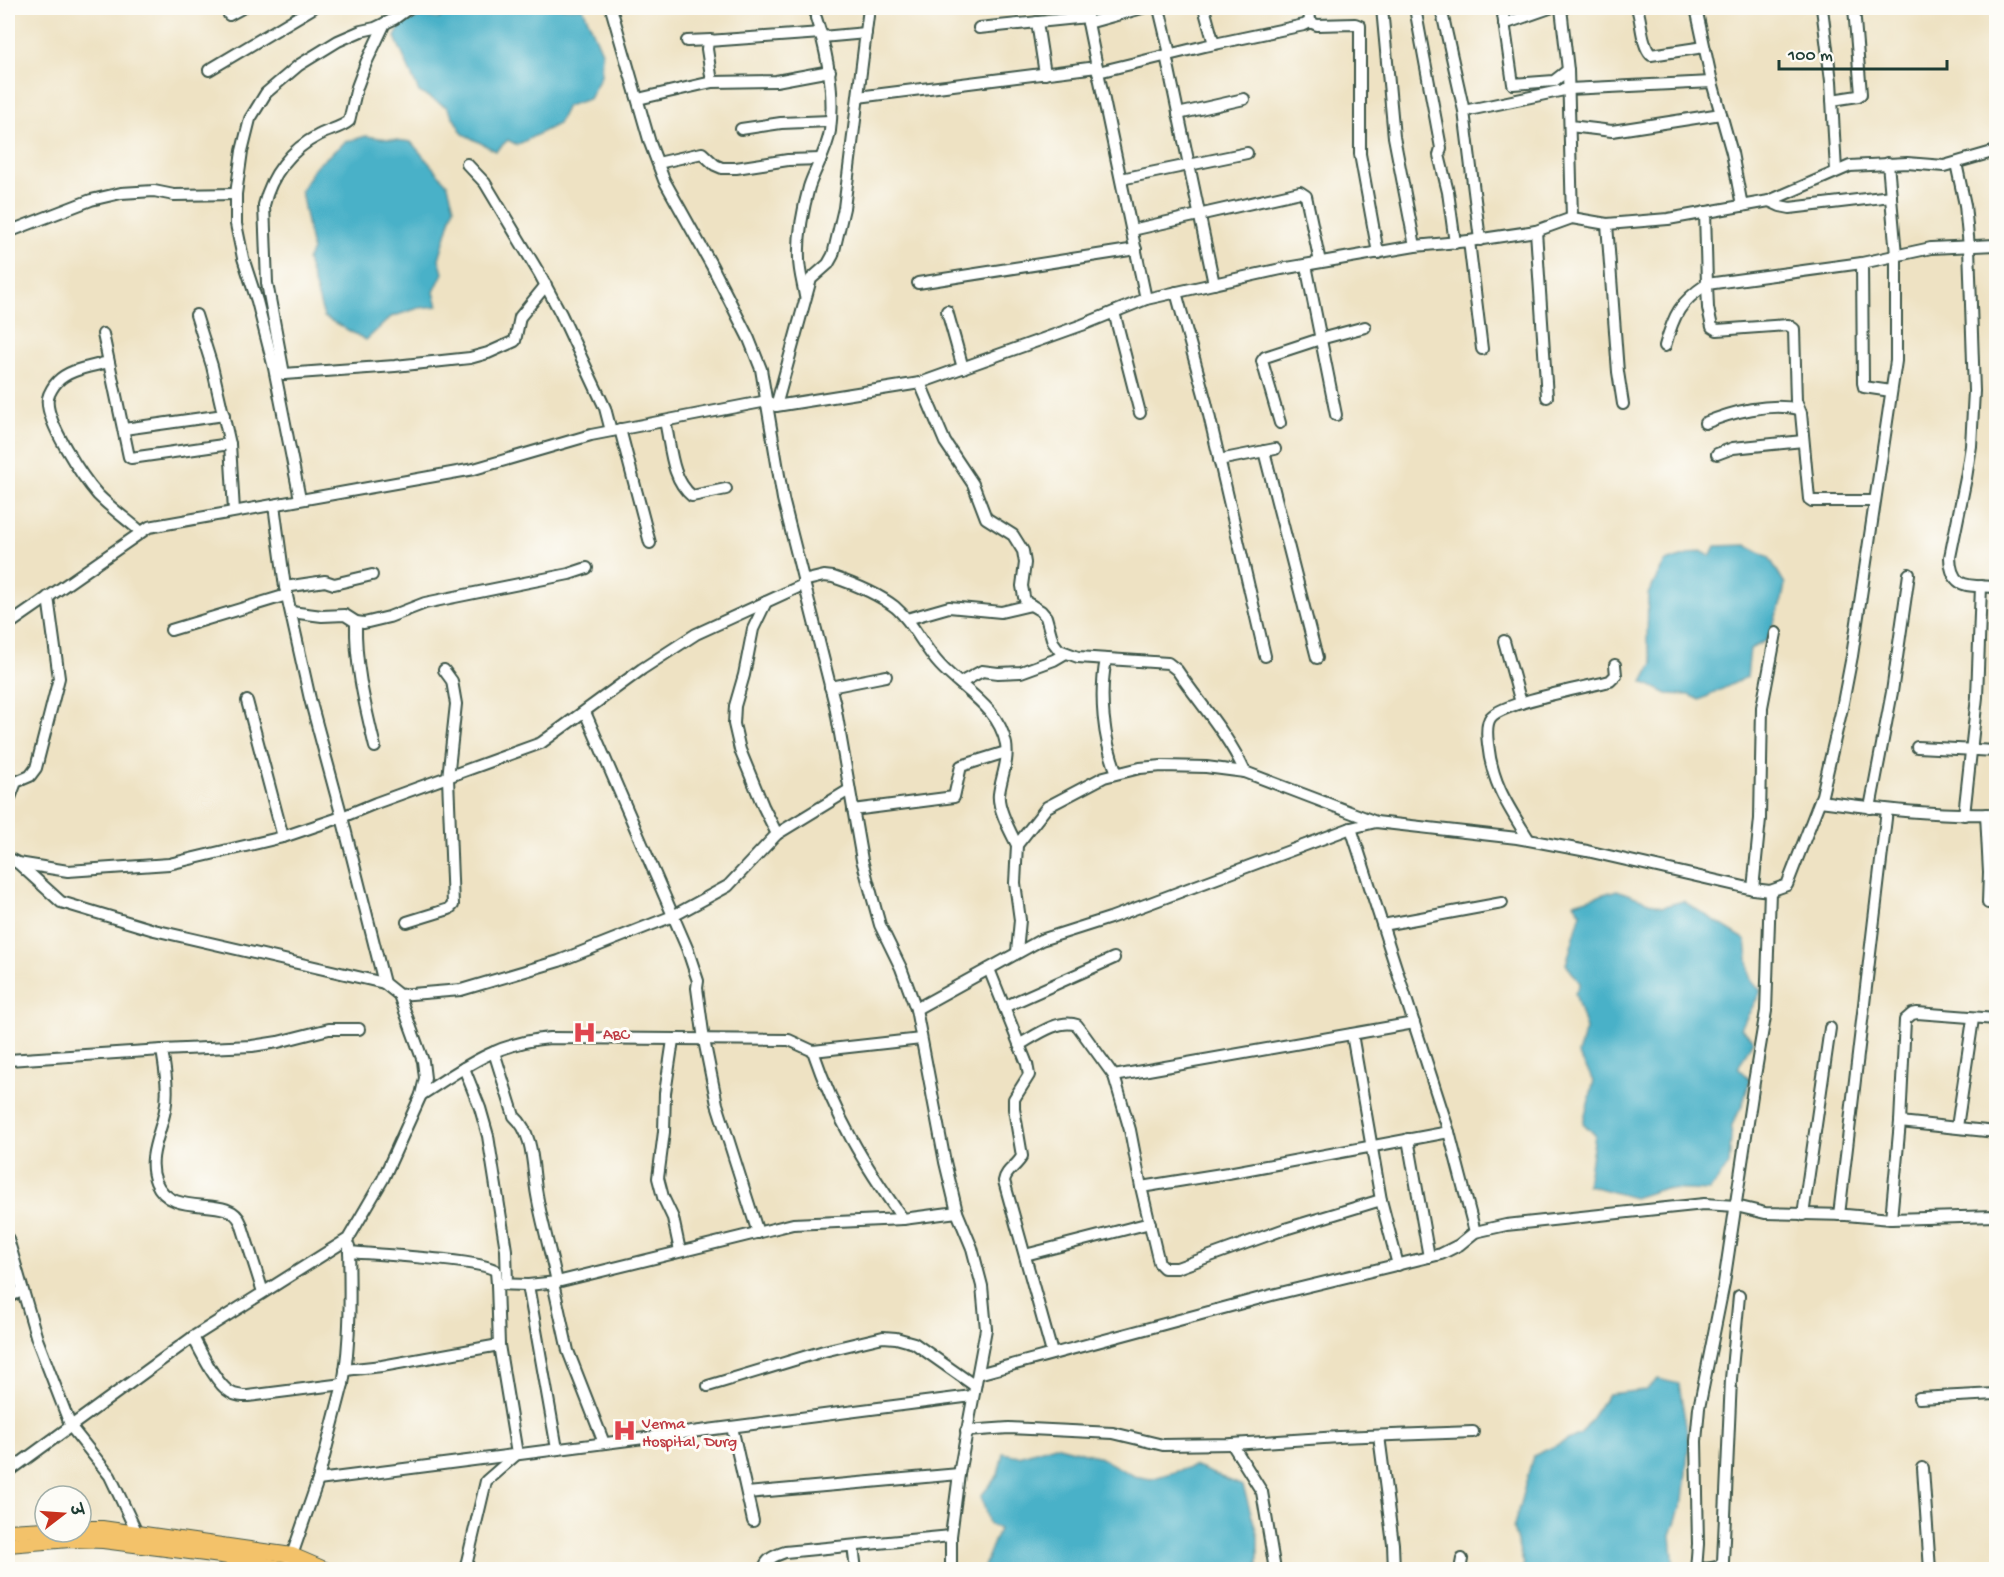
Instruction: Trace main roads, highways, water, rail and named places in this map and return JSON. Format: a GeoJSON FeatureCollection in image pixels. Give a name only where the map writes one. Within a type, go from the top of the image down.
{"type":"FeatureCollection","features":[{"type":"Feature","properties":{"kind":"main road"},"geometry":{"type":"LineString","coordinates":[[93,1528],[137,1533],[291,1564]]}},
{"type":"Feature","properties":{"kind":"main road"},"geometry":{"type":"LineString","coordinates":[[8,1531],[33,1530]]}},
{"type":"Feature","properties":{"kind":"main road"},"geometry":{"type":"LineString","coordinates":[[8,1545],[70,1540],[103,1541],[327,1569]]}},
{"type":"Feature","properties":{"kind":"water"},"geometry":{"type":"Polygon","coordinates":[[[442,8],[583,8],[602,52],[601,76],[589,99],[567,106],[558,124],[517,145],[508,140],[496,151],[463,134],[447,107],[419,92],[395,37],[402,23],[423,17],[440,19],[442,8]]]}},
{"type":"Feature","properties":{"kind":"water"},"geometry":{"type":"Polygon","coordinates":[[[366,136],[411,142],[448,185],[454,207],[439,259],[443,273],[434,292],[438,306],[419,308],[391,317],[366,340],[324,317],[307,260],[312,250],[301,191],[314,168],[345,142],[366,136]]]}},
{"type":"Feature","properties":{"kind":"water"},"geometry":{"type":"Polygon","coordinates":[[[1746,545],[1769,557],[1785,584],[1782,600],[1767,640],[1750,649],[1747,677],[1700,700],[1690,695],[1667,694],[1643,682],[1653,663],[1647,642],[1648,594],[1665,562],[1701,551],[1710,556],[1715,546],[1746,545]]]}},
{"type":"Feature","properties":{"kind":"water"},"geometry":{"type":"Polygon","coordinates":[[[1617,890],[1662,907],[1683,901],[1746,940],[1750,978],[1761,991],[1741,1028],[1753,1040],[1738,1068],[1750,1080],[1742,1106],[1732,1125],[1729,1165],[1709,1191],[1662,1189],[1634,1198],[1587,1185],[1595,1135],[1583,1123],[1594,1081],[1578,1054],[1586,1029],[1575,993],[1580,983],[1566,964],[1581,913],[1574,903],[1617,890]]]}},
{"type":"Feature","properties":{"kind":"water"},"geometry":{"type":"Polygon","coordinates":[[[1658,1379],[1679,1384],[1689,1444],[1683,1500],[1671,1535],[1674,1569],[1522,1569],[1524,1565],[1513,1529],[1533,1456],[1581,1434],[1608,1394],[1646,1390],[1658,1379]]]}},
{"type":"Feature","properties":{"kind":"water"},"geometry":{"type":"Polygon","coordinates":[[[1055,1445],[1097,1456],[1134,1476],[1151,1479],[1194,1466],[1243,1486],[1258,1536],[1258,1569],[983,1569],[999,1529],[989,1524],[981,1496],[998,1475],[1003,1453],[1019,1456],[1055,1445]]]}},
{"type":"Feature","properties":{"kind":"place","name":"ABC"},"geometry":{"type":"Point","coordinates":[585,1033]}},
{"type":"Feature","properties":{"kind":"place","name":"Verma Hospital, Durg"},"geometry":{"type":"Point","coordinates":[624,1431]}}]}
